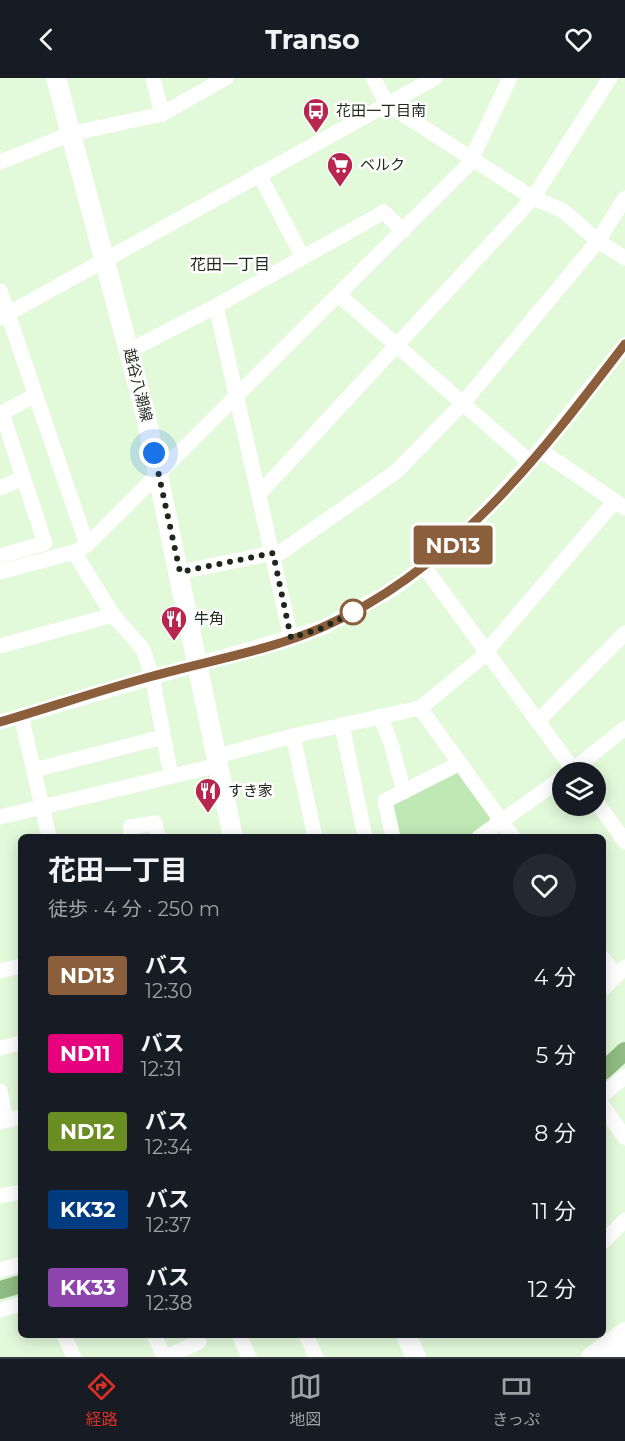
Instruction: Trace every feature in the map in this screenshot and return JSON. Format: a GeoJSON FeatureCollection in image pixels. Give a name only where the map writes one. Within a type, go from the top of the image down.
{"type":"FeatureCollection","features":[{"type":"Feature","properties":{"kind":"main road","name":"越谷八潮線"},"geometry":{"type":"LineString","coordinates":[[56,78],[129,351],[159,474],[233,834]]}},
{"type":"Feature","properties":{"kind":"main road"},"geometry":{"type":"LineString","coordinates":[[591,1357],[625,1332]]}},
{"type":"Feature","properties":{"kind":"main road"},"geometry":{"type":"LineString","coordinates":[[407,1338],[416,1357]]}},
{"type":"Feature","properties":{"kind":"main road"},"geometry":{"type":"LineString","coordinates":[[615,1357],[625,1350]]}},
{"type":"Feature","properties":{"kind":"street"},"geometry":{"type":"LineString","coordinates":[[153,78],[162,114]]}},
{"type":"Feature","properties":{"kind":"street"},"geometry":{"type":"LineString","coordinates":[[0,162],[70,134],[162,114],[226,78]]}},
{"type":"Feature","properties":{"kind":"street"},"geometry":{"type":"LineString","coordinates":[[373,78],[387,104],[532,198],[562,210],[598,241],[625,258]]}},
{"type":"Feature","properties":{"kind":"street"},"geometry":{"type":"LineString","coordinates":[[4,316],[435,78]]}},
{"type":"Feature","properties":{"kind":"street"},"geometry":{"type":"LineString","coordinates":[[0,572],[80,549],[159,474],[469,164],[510,78]]}},
{"type":"Feature","properties":{"kind":"street"},"geometry":{"type":"LineString","coordinates":[[259,494],[532,198],[610,78]]}},
{"type":"Feature","properties":{"kind":"street"},"geometry":{"type":"LineString","coordinates":[[259,174],[302,256]]}},
{"type":"Feature","properties":{"kind":"street"},"geometry":{"type":"LineString","coordinates":[[180,572],[273,555],[397,471],[463,403],[598,241],[625,198]]}},
{"type":"Feature","properties":{"kind":"street"},"geometry":{"type":"LineString","coordinates":[[129,351],[216,306],[384,212],[403,231]]}},
{"type":"Feature","properties":{"kind":"street"},"geometry":{"type":"LineString","coordinates":[[0,291],[4,316],[35,395],[80,549],[113,615],[143,650],[153,676],[171,776]]}},
{"type":"Feature","properties":{"kind":"street"},"geometry":{"type":"LineString","coordinates":[[339,295],[530,462]]}},
{"type":"Feature","properties":{"kind":"street"},"geometry":{"type":"LineString","coordinates":[[216,306],[291,638]]}},
{"type":"Feature","properties":{"kind":"street"},"geometry":{"type":"LineString","coordinates":[[0,722],[291,638],[322,628],[360,609],[425,568],[463,535],[530,462],[625,345]]}},
{"type":"Feature","properties":{"kind":"street"},"geometry":{"type":"LineString","coordinates":[[0,556],[45,543],[1,414],[35,395]]}},
{"type":"Feature","properties":{"kind":"street"},"geometry":{"type":"LineString","coordinates":[[0,817],[171,776],[293,736],[420,708],[487,650],[620,505],[540,450]]}},
{"type":"Feature","properties":{"kind":"street"},"geometry":{"type":"LineString","coordinates":[[0,488],[23,478]]}},
{"type":"Feature","properties":{"kind":"street"},"geometry":{"type":"LineString","coordinates":[[425,568],[538,721],[564,762]]}},
{"type":"Feature","properties":{"kind":"street"},"geometry":{"type":"LineString","coordinates":[[0,646],[113,615]]}},
{"type":"Feature","properties":{"kind":"street"},"geometry":{"type":"LineString","coordinates":[[538,721],[625,633]]}},
{"type":"Feature","properties":{"kind":"street"},"geometry":{"type":"LineString","coordinates":[[420,708],[511,834]]}},
{"type":"Feature","properties":{"kind":"street"},"geometry":{"type":"LineString","coordinates":[[21,715],[48,834]]}},
{"type":"Feature","properties":{"kind":"street"},"geometry":{"type":"LineString","coordinates":[[380,717],[391,743],[404,792]]}},
{"type":"Feature","properties":{"kind":"street"},"geometry":{"type":"LineString","coordinates":[[342,725],[364,834]]}},
{"type":"Feature","properties":{"kind":"street"},"geometry":{"type":"LineString","coordinates":[[584,762],[625,728]]}},
{"type":"Feature","properties":{"kind":"street"},"geometry":{"type":"LineString","coordinates":[[293,736],[314,834]]}},
{"type":"Feature","properties":{"kind":"street"},"geometry":{"type":"LineString","coordinates":[[34,770],[163,737]]}},
{"type":"Feature","properties":{"kind":"street"},"geometry":{"type":"LineString","coordinates":[[392,834],[385,801],[460,763]]}},
{"type":"Feature","properties":{"kind":"street"},"geometry":{"type":"LineString","coordinates":[[483,834],[552,786]]}},
{"type":"Feature","properties":{"kind":"street"},"geometry":{"type":"LineString","coordinates":[[606,815],[625,842]]}},
{"type":"Feature","properties":{"kind":"street"},"geometry":{"type":"LineString","coordinates":[[131,834],[130,827],[155,824],[157,834]]}},
{"type":"Feature","properties":{"kind":"street"},"geometry":{"type":"LineString","coordinates":[[606,960],[620,971],[606,986]]}},
{"type":"Feature","properties":{"kind":"street"},"geometry":{"type":"LineString","coordinates":[[0,971],[18,967]]}},
{"type":"Feature","properties":{"kind":"street"},"geometry":{"type":"LineString","coordinates":[[0,1048],[18,1044]]}},
{"type":"Feature","properties":{"kind":"street"},"geometry":{"type":"LineString","coordinates":[[606,1092],[625,1076]]}},
{"type":"Feature","properties":{"kind":"street"},"geometry":{"type":"LineString","coordinates":[[0,1091],[9,1120]]}},
{"type":"Feature","properties":{"kind":"street"},"geometry":{"type":"LineString","coordinates":[[606,1110],[625,1138]]}},
{"type":"Feature","properties":{"kind":"street"},"geometry":{"type":"LineString","coordinates":[[0,1196],[18,1193]]}},
{"type":"Feature","properties":{"kind":"street"},"geometry":{"type":"LineString","coordinates":[[606,1239],[625,1220]]}},
{"type":"Feature","properties":{"kind":"street"},"geometry":{"type":"LineString","coordinates":[[0,1270],[18,1265]]}},
{"type":"Feature","properties":{"kind":"street"},"geometry":{"type":"LineString","coordinates":[[0,1310],[18,1305]]}},
{"type":"Feature","properties":{"kind":"street"},"geometry":{"type":"LineString","coordinates":[[65,1338],[74,1357]]}},
{"type":"Feature","properties":{"kind":"street"},"geometry":{"type":"LineString","coordinates":[[156,1338],[165,1357],[199,1342],[197,1338]]}},
{"type":"Feature","properties":{"kind":"street"},"geometry":{"type":"LineString","coordinates":[[240,1338],[249,1357]]}},
{"type":"Feature","properties":{"kind":"street"},"geometry":{"type":"LineString","coordinates":[[307,1338],[316,1357]]}},
{"type":"Feature","properties":{"kind":"green space"},"geometry":{"type":"Polygon","coordinates":[[[459,772],[491,814],[487,824],[469,834],[398,834],[393,803],[459,772]]]}},
{"type":"Feature","properties":{"kind":"waterway"},"geometry":{"type":"LineString","coordinates":[[606,1068],[625,1051]]}},
{"type":"Feature","properties":{"kind":"waterway"},"geometry":{"type":"LineString","coordinates":[[0,1290],[18,1285]]}},
{"type":"Feature","properties":{"kind":"bus line","name":"ND13"},"geometry":{"type":"LineString","coordinates":[[0,722],[322,628],[392,590],[425,568],[479,518],[530,462],[625,344]]}},
{"type":"Feature","properties":{"kind":"place","name":"花田一丁目南"},"geometry":{"type":"Point","coordinates":[316,134]}},
{"type":"Feature","properties":{"kind":"place","name":"ベルク"},"geometry":{"type":"Point","coordinates":[340,188]}},
{"type":"Feature","properties":{"kind":"place","name":"牛角"},"geometry":{"type":"Point","coordinates":[174,642]}},
{"type":"Feature","properties":{"kind":"place","name":"すき家"},"geometry":{"type":"Point","coordinates":[208,814]}},
{"type":"Feature","properties":{"kind":"district","name":"花田一丁目"},"geometry":{"type":"Point","coordinates":[230,264]}},
{"type":"Feature","properties":{"kind":"route"},"geometry":{"type":"LineString","coordinates":[[154,453],[180,572],[273,553],[291,638],[322,628],[360,609],[353,612]]}}]}
